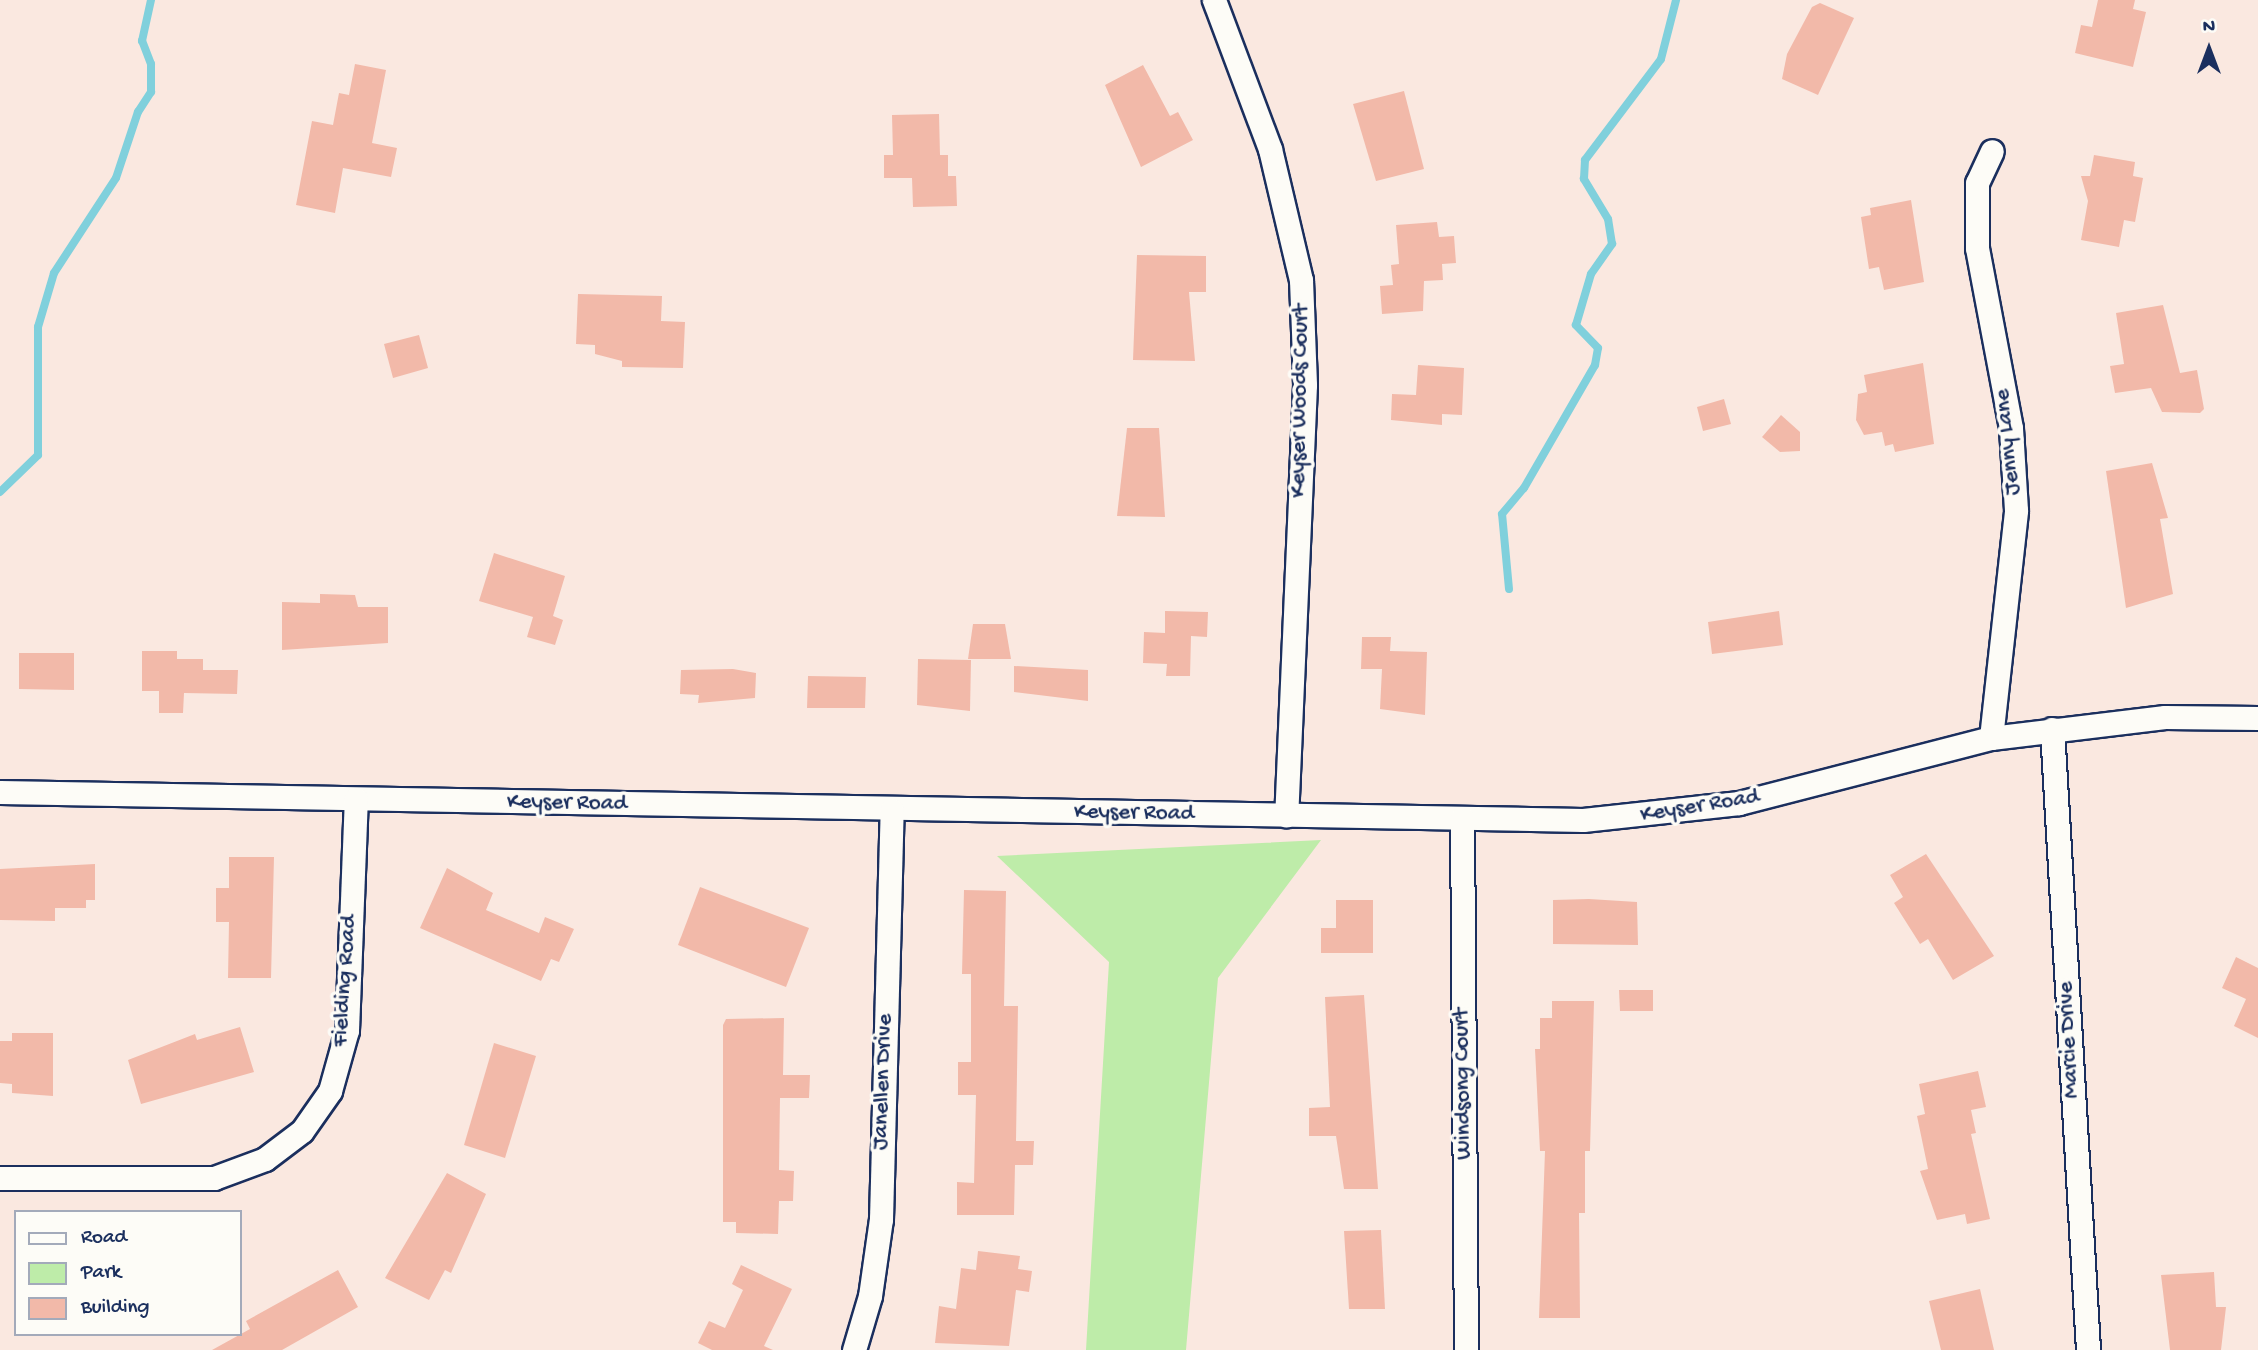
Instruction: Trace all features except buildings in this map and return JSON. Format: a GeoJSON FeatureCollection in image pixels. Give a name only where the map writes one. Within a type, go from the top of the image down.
{"type":"FeatureCollection","features":[{"type":"Feature","properties":{"kind":"street","name":"Keyser Woods Court"},"geometry":{"type":"LineString","coordinates":[[1214,0],[1270,149],[1301,280],[1305,385],[1286,816]]}},
{"type":"Feature","properties":{"kind":"street","name":"Jenny Lane"},"geometry":{"type":"LineString","coordinates":[[1991,738],[2017,510],[2011,428],[1977,248],[1977,183],[1992,151]]}},
{"type":"Feature","properties":{"kind":"street","name":"Keyser Road"},"geometry":{"type":"LineString","coordinates":[[0,792],[892,810],[1583,820],[1691,811],[1792,791],[1991,738],[2165,717],[2258,718]]}},
{"type":"Feature","properties":{"kind":"street","name":"Marcie Drive"},"geometry":{"type":"LineString","coordinates":[[2052,730],[2088,1350]]}},
{"type":"Feature","properties":{"kind":"street","name":"Fielding Road"},"geometry":{"type":"LineString","coordinates":[[0,1178],[214,1178],[265,1159],[302,1131],[330,1091],[347,1030],[356,799]]}},
{"type":"Feature","properties":{"kind":"street","name":"Janellen Drive"},"geometry":{"type":"LineString","coordinates":[[853,1350],[870,1296],[881,1219],[892,810]]}},
{"type":"Feature","properties":{"kind":"street","name":"Windsong Court"},"geometry":{"type":"LineString","coordinates":[[1462,818],[1466,1350]]}},
{"type":"Feature","properties":{"kind":"green space"},"geometry":{"type":"Polygon","coordinates":[[[1321,840],[1218,978],[1186,1350],[1086,1350],[1109,962],[997,856],[1321,840]]]}},
{"type":"Feature","properties":{"kind":"waterway"},"geometry":{"type":"LineString","coordinates":[[0,492],[38,455],[38,327],[54,273],[116,178],[138,112],[151,92],[151,64],[142,41],[151,0]]}},
{"type":"Feature","properties":{"kind":"waterway"},"geometry":{"type":"LineString","coordinates":[[1509,589],[1502,514],[1524,488],[1595,365],[1598,348],[1576,325],[1591,274],[1612,244],[1608,219],[1584,179],[1585,160],[1661,59],[1676,0]]}}]}
